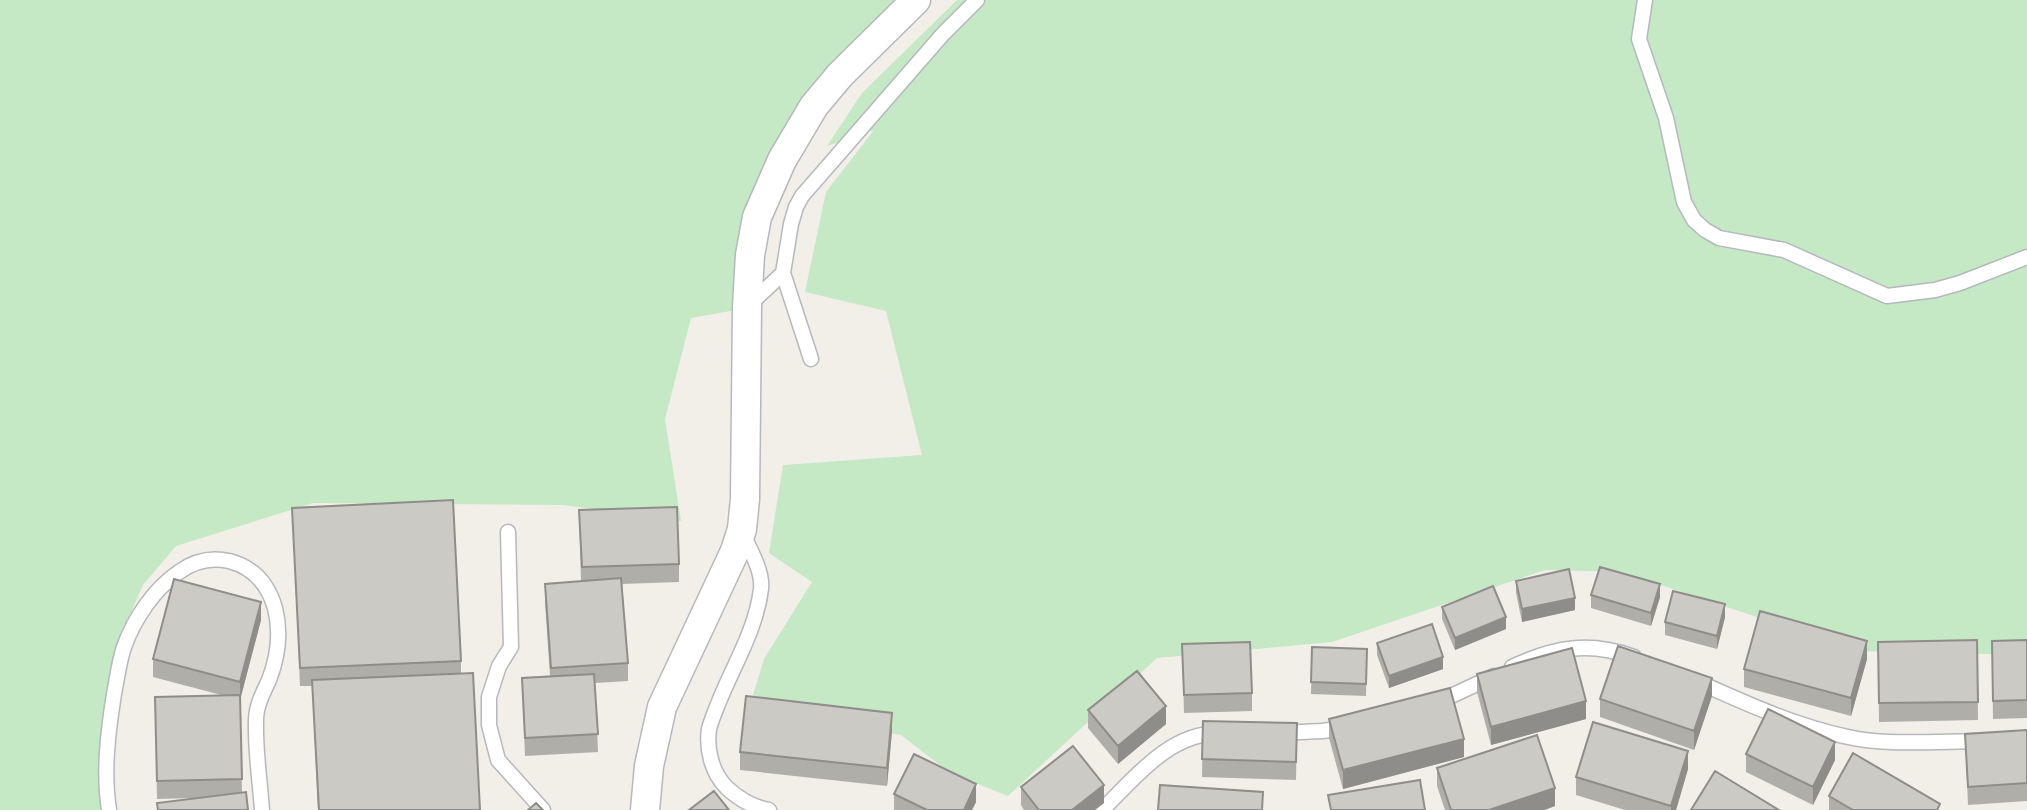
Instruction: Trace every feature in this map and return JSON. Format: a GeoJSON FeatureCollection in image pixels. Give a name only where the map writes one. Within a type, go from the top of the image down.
{"type":"FeatureCollection","features":[{"type":"Feature","properties":{"kind":"street"},"geometry":{"type":"LineString","coordinates":[[645,810],[649,766],[662,707],[735,551],[742,529],[745,499],[747,307],[750,255],[757,217],[782,160],[814,106],[840,75],[916,0]]}},
{"type":"Feature","properties":{"kind":"lane"},"geometry":{"type":"LineString","coordinates":[[811,359],[783,273],[796,207],[802,196],[925,54],[977,0]]}},
{"type":"Feature","properties":{"kind":"lane"},"geometry":{"type":"LineString","coordinates":[[1645,0],[1639,39],[1666,118],[1684,202],[1694,220],[1704,230],[1719,238],[1784,250],[1888,296],[1961,284],[2027,257]]}},
{"type":"Feature","properties":{"kind":"lane"},"geometry":{"type":"LineString","coordinates":[[747,307],[783,273]]}},
{"type":"Feature","properties":{"kind":"lane"},"geometry":{"type":"LineString","coordinates":[[742,529],[761,579],[760,592],[750,632],[709,727],[708,747],[715,772],[743,810]]}},
{"type":"Feature","properties":{"kind":"lane"},"geometry":{"type":"LineString","coordinates":[[508,531],[511,647],[499,666],[489,697],[489,725],[498,760],[543,810]]}},
{"type":"Feature","properties":{"kind":"lane"},"geometry":{"type":"LineString","coordinates":[[108,810],[108,734],[123,649],[133,625],[160,587],[173,576],[195,563],[221,559],[236,563],[262,580],[275,609],[277,653],[259,701],[256,719],[262,810]]}},
{"type":"Feature","properties":{"kind":"lane"},"geometry":{"type":"LineString","coordinates":[[1421,708],[1535,657],[1567,648],[1593,647],[1620,652],[1651,664]]}},
{"type":"Feature","properties":{"kind":"lane"},"geometry":{"type":"LineString","coordinates":[[1683,676],[1771,714],[1813,729],[1851,738],[1892,741],[2000,741]]}},
{"type":"Feature","properties":{"kind":"lane"},"geometry":{"type":"LineString","coordinates":[[1270,733],[1322,732],[1364,724]]}},
{"type":"Feature","properties":{"kind":"lane"},"geometry":{"type":"LineString","coordinates":[[1102,810],[1153,760],[1172,746],[1191,737],[1235,733]]}},
{"type":"Feature","properties":{"kind":"lane"},"geometry":{"type":"LineString","coordinates":[[721,782],[735,796],[751,806],[769,810]]}},
{"type":"Feature","properties":{"kind":"green space"},"geometry":{"type":"Polygon","coordinates":[[[0,0],[903,0],[820,81],[775,144],[744,214],[736,310],[691,318],[665,419],[681,521],[563,505],[313,503],[176,546],[143,585],[122,633],[100,799],[103,810],[0,810],[0,0]]]}},
{"type":"Feature","properties":{"kind":"green space"},"geometry":{"type":"Polygon","coordinates":[[[957,0],[2027,0],[2027,655],[1859,651],[1622,572],[1545,570],[1332,642],[1157,658],[1008,796],[950,773],[901,735],[749,708],[764,659],[812,582],[769,553],[783,465],[922,455],[886,311],[805,292],[826,192],[874,130],[827,146],[862,93],[957,0]]]}},
{"type":"Feature","properties":{"kind":"building"},"geometry":{"type":"Polygon","coordinates":[[[453,500],[461,661],[300,668],[292,508],[453,500]]]}},
{"type":"Feature","properties":{"kind":"building"},"geometry":{"type":"Polygon","coordinates":[[[677,507],[679,564],[582,567],[579,510],[677,507]]]}},
{"type":"Feature","properties":{"kind":"building"},"geometry":{"type":"Polygon","coordinates":[[[1600,567],[1660,584],[1651,613],[1591,595],[1600,567]]]}},
{"type":"Feature","properties":{"kind":"building"},"geometry":{"type":"Polygon","coordinates":[[[1569,569],[1575,598],[1522,609],[1516,581],[1569,569]]]}},
{"type":"Feature","properties":{"kind":"building"},"geometry":{"type":"Polygon","coordinates":[[[621,578],[628,663],[551,668],[545,584],[621,578]]]}},
{"type":"Feature","properties":{"kind":"building"},"geometry":{"type":"Polygon","coordinates":[[[174,579],[261,602],[240,682],[153,659],[174,579]]]}},
{"type":"Feature","properties":{"kind":"building"},"geometry":{"type":"Polygon","coordinates":[[[1493,586],[1506,617],[1455,638],[1442,607],[1493,586]]]}},
{"type":"Feature","properties":{"kind":"building"},"geometry":{"type":"Polygon","coordinates":[[[1673,591],[1725,604],[1717,636],[1665,622],[1673,591]]]}},
{"type":"Feature","properties":{"kind":"building"},"geometry":{"type":"Polygon","coordinates":[[[1760,611],[1867,641],[1851,698],[1744,669],[1760,611]]]}},
{"type":"Feature","properties":{"kind":"building"},"geometry":{"type":"Polygon","coordinates":[[[1432,624],[1443,657],[1389,676],[1377,643],[1432,624]]]}},
{"type":"Feature","properties":{"kind":"building"},"geometry":{"type":"Polygon","coordinates":[[[1977,640],[1978,702],[1879,703],[1878,642],[1977,640]]]}},
{"type":"Feature","properties":{"kind":"building"},"geometry":{"type":"Polygon","coordinates":[[[2027,640],[2027,700],[1993,701],[1992,641],[2027,640]]]}},
{"type":"Feature","properties":{"kind":"building"},"geometry":{"type":"Polygon","coordinates":[[[1250,642],[1252,693],[1184,695],[1182,644],[1250,642]]]}},
{"type":"Feature","properties":{"kind":"building"},"geometry":{"type":"Polygon","coordinates":[[[1618,646],[1712,678],[1694,731],[1600,699],[1618,646]]]}},
{"type":"Feature","properties":{"kind":"building"},"geometry":{"type":"Polygon","coordinates":[[[1312,647],[1367,649],[1366,684],[1311,682],[1312,647]]]}},
{"type":"Feature","properties":{"kind":"building"},"geometry":{"type":"Polygon","coordinates":[[[1572,648],[1586,701],[1491,727],[1477,674],[1572,648]]]}},
{"type":"Feature","properties":{"kind":"building"},"geometry":{"type":"Polygon","coordinates":[[[1137,671],[1166,706],[1118,746],[1088,710],[1137,671]]]}},
{"type":"Feature","properties":{"kind":"building"},"geometry":{"type":"Polygon","coordinates":[[[473,673],[480,810],[319,810],[312,680],[473,673]]]}},
{"type":"Feature","properties":{"kind":"building"},"geometry":{"type":"Polygon","coordinates":[[[594,674],[598,734],[525,738],[522,678],[594,674]]]}},
{"type":"Feature","properties":{"kind":"building"},"geometry":{"type":"Polygon","coordinates":[[[1450,688],[1464,739],[1343,770],[1329,719],[1450,688]]]}},
{"type":"Feature","properties":{"kind":"building"},"geometry":{"type":"Polygon","coordinates":[[[240,695],[242,779],[157,781],[155,697],[240,695]]]}},
{"type":"Feature","properties":{"kind":"building"},"geometry":{"type":"Polygon","coordinates":[[[746,696],[892,713],[887,768],[740,752],[746,696]]]}},
{"type":"Feature","properties":{"kind":"building"},"geometry":{"type":"Polygon","coordinates":[[[1768,709],[1835,742],[1813,787],[1746,754],[1768,709]]]}},
{"type":"Feature","properties":{"kind":"building"},"geometry":{"type":"Polygon","coordinates":[[[1203,721],[1297,723],[1296,762],[1202,759],[1203,721]]]}},
{"type":"Feature","properties":{"kind":"building"},"geometry":{"type":"Polygon","coordinates":[[[1593,722],[1688,751],[1671,806],[1576,777],[1593,722]]]}},
{"type":"Feature","properties":{"kind":"building"},"geometry":{"type":"Polygon","coordinates":[[[2027,730],[2027,783],[1968,787],[1965,734],[2027,730]]]}},
{"type":"Feature","properties":{"kind":"building"},"geometry":{"type":"Polygon","coordinates":[[[1537,735],[1555,788],[1489,810],[1451,810],[1437,768],[1537,735]]]}},
{"type":"Feature","properties":{"kind":"building"},"geometry":{"type":"Polygon","coordinates":[[[1073,746],[1104,785],[1072,810],[1039,810],[1021,787],[1073,746]]]}},
{"type":"Feature","properties":{"kind":"building"},"geometry":{"type":"Polygon","coordinates":[[[1853,753],[1940,804],[1937,810],[1853,810],[1829,796],[1853,753]]]}},
{"type":"Feature","properties":{"kind":"building"},"geometry":{"type":"Polygon","coordinates":[[[914,754],[976,784],[964,810],[927,810],[894,794],[914,754]]]}},
{"type":"Feature","properties":{"kind":"building"},"geometry":{"type":"Polygon","coordinates":[[[1715,771],[1779,810],[1691,810],[1715,771]]]}},
{"type":"Feature","properties":{"kind":"building"},"geometry":{"type":"Polygon","coordinates":[[[1420,780],[1425,810],[1331,810],[1328,795],[1420,780]]]}},
{"type":"Feature","properties":{"kind":"building"},"geometry":{"type":"Polygon","coordinates":[[[1160,785],[1263,792],[1262,810],[1158,810],[1160,785]]]}},
{"type":"Feature","properties":{"kind":"building"},"geometry":{"type":"Polygon","coordinates":[[[714,791],[729,810],[689,810],[714,791]]]}},
{"type":"Feature","properties":{"kind":"building"},"geometry":{"type":"Polygon","coordinates":[[[246,792],[248,810],[158,810],[157,803],[246,792]]]}},
{"type":"Feature","properties":{"kind":"building"},"geometry":{"type":"Polygon","coordinates":[[[536,803],[543,810],[528,810],[536,803]]]}}]}
